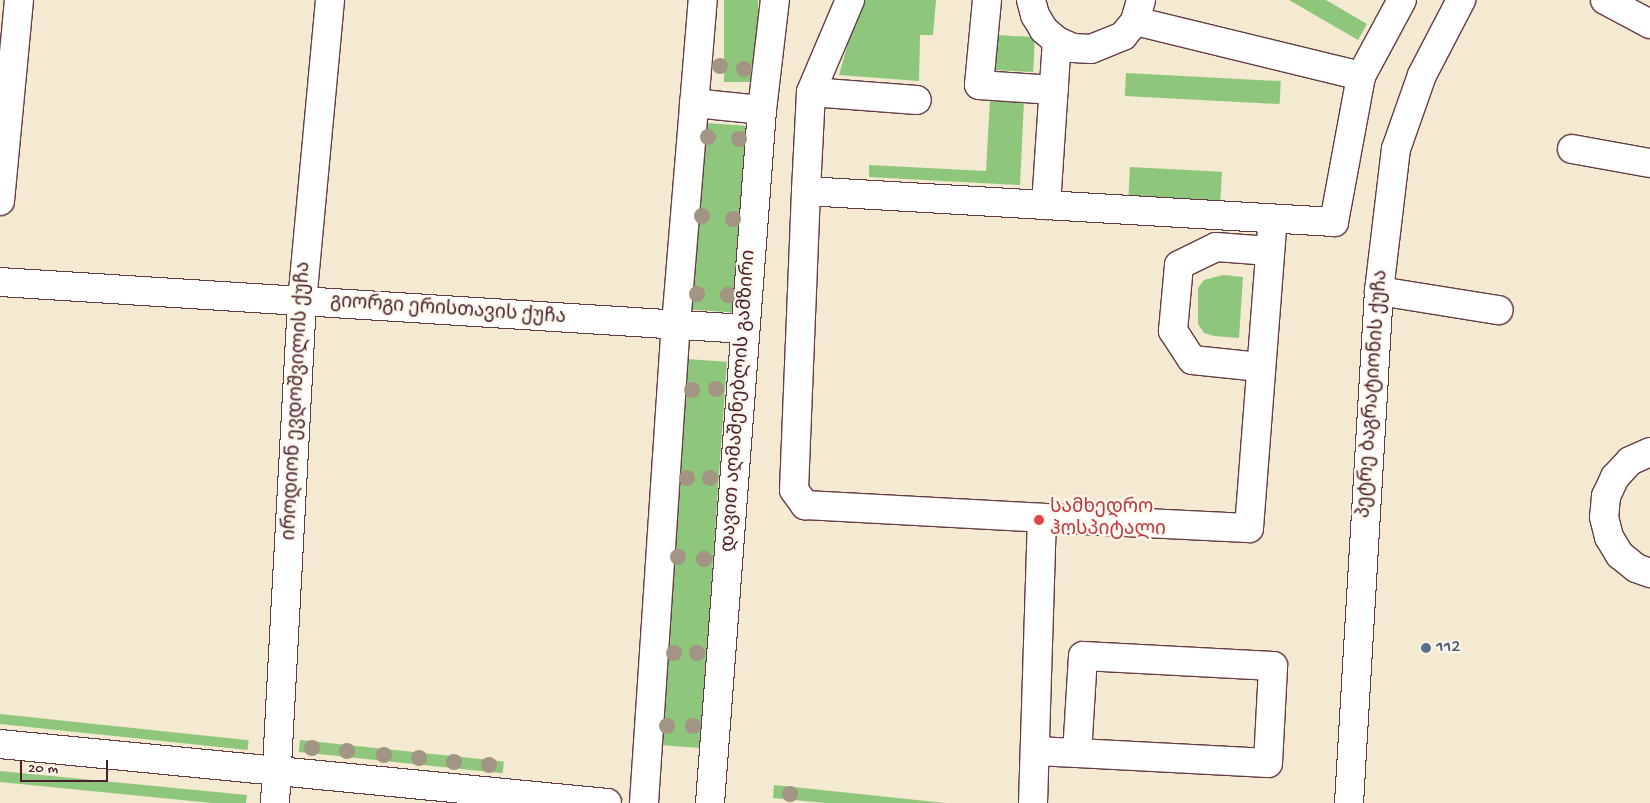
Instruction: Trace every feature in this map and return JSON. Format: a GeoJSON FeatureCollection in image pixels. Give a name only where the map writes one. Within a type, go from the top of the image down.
{"type":"FeatureCollection","features":[{"type":"Feature","properties":{"kind":"street"},"geometry":{"type":"LineString","coordinates":[[0,201],[19,0]]}},
{"type":"Feature","properties":{"kind":"street","name":"იროდიონ ევდოშვილის ქუჩა"},"geometry":{"type":"LineString","coordinates":[[275,803],[302,302],[330,0]]}},
{"type":"Feature","properties":{"kind":"street"},"geometry":{"type":"LineString","coordinates":[[644,803],[676,325],[703,0]]}},
{"type":"Feature","properties":{"kind":"street","name":"დავით აღმაშენებლის გამზირი"},"geometry":{"type":"LineString","coordinates":[[710,803],[762,110],[776,0]]}},
{"type":"Feature","properties":{"kind":"street"},"geometry":{"type":"LineString","coordinates":[[850,0],[812,92],[806,191],[794,490],[806,505],[1249,528],[1272,218]]}},
{"type":"Feature","properties":{"kind":"street"},"geometry":{"type":"LineString","coordinates":[[987,0],[980,84],[1054,90]]}},
{"type":"Feature","properties":{"kind":"street"},"geometry":{"type":"LineString","coordinates":[[1031,0],[1035,15],[1044,30],[1057,41],[1073,48],[1099,47],[1123,36],[1140,6],[1361,76]]}},
{"type":"Feature","properties":{"kind":"street"},"geometry":{"type":"LineString","coordinates":[[806,191],[1334,222],[1361,76],[1402,0]]}},
{"type":"Feature","properties":{"kind":"street","name":"პეტრე ბაგრატიონის ქუჩა"},"geometry":{"type":"LineString","coordinates":[[1349,803],[1378,291],[1396,150],[1422,75],[1461,0]]}},
{"type":"Feature","properties":{"kind":"street"},"geometry":{"type":"LineString","coordinates":[[1606,0],[1650,24]]}},
{"type":"Feature","properties":{"kind":"street"},"geometry":{"type":"LineString","coordinates":[[1046,205],[1057,41]]}},
{"type":"Feature","properties":{"kind":"street"},"geometry":{"type":"LineString","coordinates":[[812,92],[917,100]]}},
{"type":"Feature","properties":{"kind":"street"},"geometry":{"type":"LineString","coordinates":[[694,103],[762,110]]}},
{"type":"Feature","properties":{"kind":"street"},"geometry":{"type":"LineString","coordinates":[[1572,149],[1650,163]]}},
{"type":"Feature","properties":{"kind":"street"},"geometry":{"type":"LineString","coordinates":[[1260,367],[1192,360],[1173,331],[1179,265],[1216,247],[1270,251]]}},
{"type":"Feature","properties":{"kind":"street","name":"გიორგი ერისთავის ქუჩა"},"geometry":{"type":"LineString","coordinates":[[0,282],[745,329]]}},
{"type":"Feature","properties":{"kind":"street"},"geometry":{"type":"LineString","coordinates":[[1378,291],[1498,310]]}},
{"type":"Feature","properties":{"kind":"street"},"geometry":{"type":"LineString","coordinates":[[1650,452],[1630,462],[1615,477],[1606,496],[1604,517],[1609,537],[1620,555],[1636,568],[1650,573]]}},
{"type":"Feature","properties":{"kind":"street"},"geometry":{"type":"LineString","coordinates":[[1033,803],[1042,518]]}},
{"type":"Feature","properties":{"kind":"street"},"geometry":{"type":"LineString","coordinates":[[1035,751],[1268,763],[1273,666],[1083,656],[1077,753]]}},
{"type":"Feature","properties":{"kind":"street"},"geometry":{"type":"LineString","coordinates":[[0,744],[607,803]]}},
{"type":"Feature","properties":{"kind":"green space"},"geometry":{"type":"Polygon","coordinates":[[[724,0],[758,0],[758,82],[724,82],[724,0]]]}},
{"type":"Feature","properties":{"kind":"green space"},"geometry":{"type":"Polygon","coordinates":[[[860,0],[936,0],[933,35],[920,35],[919,81],[839,75],[860,0]]]}},
{"type":"Feature","properties":{"kind":"green space"},"geometry":{"type":"Polygon","coordinates":[[[1289,0],[1326,0],[1367,24],[1358,40],[1289,0]]]}},
{"type":"Feature","properties":{"kind":"green space"},"geometry":{"type":"Polygon","coordinates":[[[995,35],[1035,37],[1033,72],[993,70],[995,35]]]}},
{"type":"Feature","properties":{"kind":"green space"},"geometry":{"type":"Polygon","coordinates":[[[1126,73],[1281,81],[1280,104],[1125,96],[1126,73]]]}},
{"type":"Feature","properties":{"kind":"green space"},"geometry":{"type":"Polygon","coordinates":[[[990,100],[1024,101],[1020,185],[869,177],[869,165],[986,171],[990,100]]]}},
{"type":"Feature","properties":{"kind":"green space"},"geometry":{"type":"Polygon","coordinates":[[[705,123],[746,126],[733,312],[692,310],[705,123]]]}},
{"type":"Feature","properties":{"kind":"green space"},"geometry":{"type":"Polygon","coordinates":[[[1130,167],[1222,172],[1220,201],[1128,196],[1130,167]]]}},
{"type":"Feature","properties":{"kind":"green space"},"geometry":{"type":"Polygon","coordinates":[[[1223,275],[1243,277],[1239,338],[1214,336],[1204,333],[1198,324],[1198,288],[1204,280],[1223,275]]]}},
{"type":"Feature","properties":{"kind":"green space"},"geometry":{"type":"Polygon","coordinates":[[[686,359],[727,362],[700,748],[659,745],[686,359]]]}},
{"type":"Feature","properties":{"kind":"green space"},"geometry":{"type":"Polygon","coordinates":[[[0,714],[249,740],[248,750],[0,724],[0,714]]]}},
{"type":"Feature","properties":{"kind":"green space"},"geometry":{"type":"Polygon","coordinates":[[[300,740],[504,761],[503,773],[299,752],[300,740]]]}},
{"type":"Feature","properties":{"kind":"green space"},"geometry":{"type":"Polygon","coordinates":[[[0,771],[247,795],[246,803],[212,803],[0,782],[0,771]]]}},
{"type":"Feature","properties":{"kind":"green space"},"geometry":{"type":"Polygon","coordinates":[[[774,785],[945,803],[826,803],[773,798],[774,785]]]}},
{"type":"Feature","properties":{"kind":"place","name":"სამხედრო ჰოსპიტალი"},"geometry":{"type":"Point","coordinates":[1039,520]}},
{"type":"Feature","properties":{"kind":"place","name":"112"},"geometry":{"type":"Point","coordinates":[1426,648]}}]}
